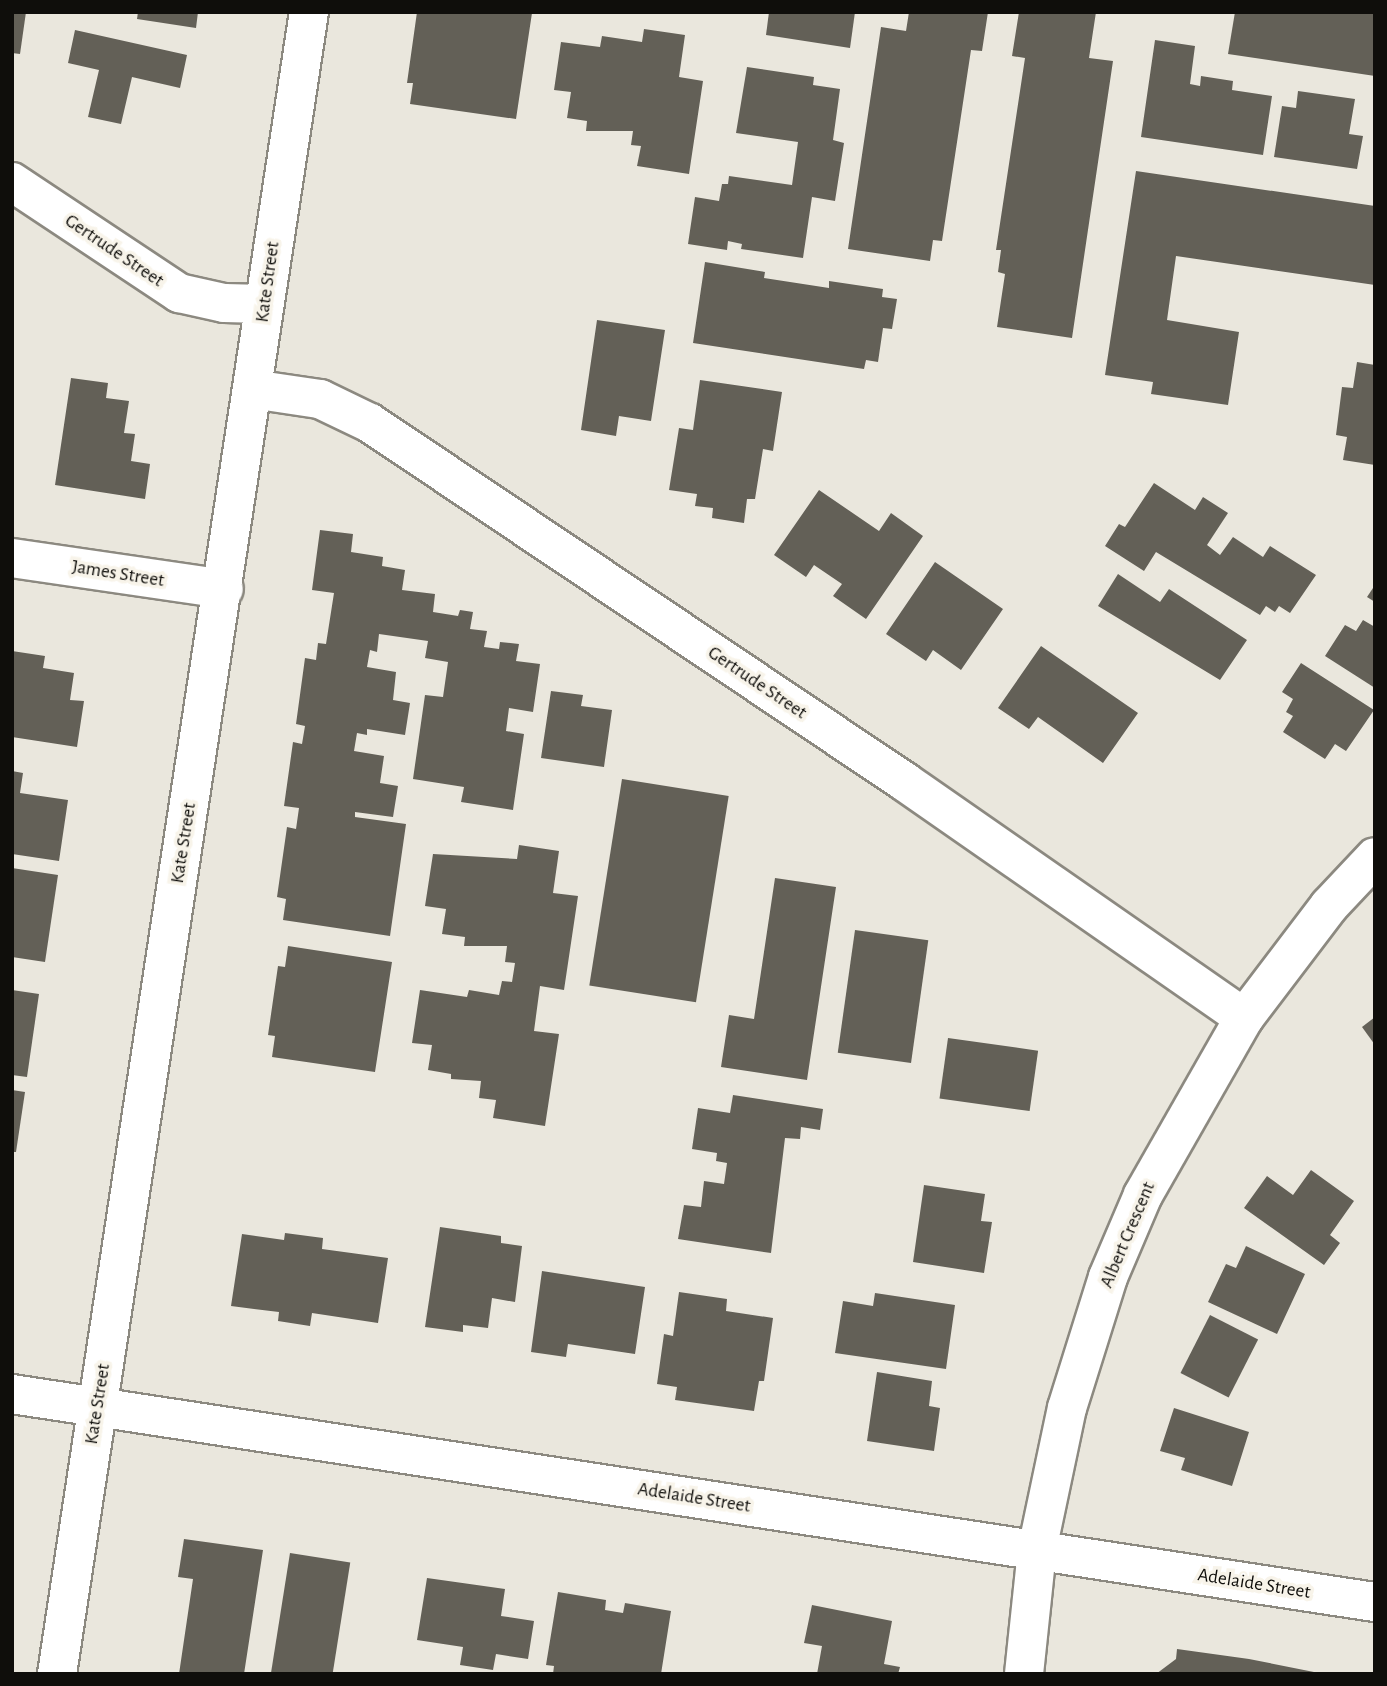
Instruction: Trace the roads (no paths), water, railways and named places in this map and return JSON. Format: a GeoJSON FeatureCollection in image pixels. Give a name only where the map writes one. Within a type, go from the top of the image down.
{"type":"FeatureCollection","features":[{"type":"Feature","properties":{"kind":"street","name":"Kate Street"},"geometry":{"type":"LineString","coordinates":[[57,1674],[224,589],[309,12]]}},
{"type":"Feature","properties":{"kind":"street","name":"Gertrude Street"},"geometry":{"type":"LineString","coordinates":[[12,183],[179,293],[224,303],[264,304]]}},
{"type":"Feature","properties":{"kind":"street","name":"Gertrude Street"},"geometry":{"type":"LineString","coordinates":[[252,389],[320,399],[370,424],[905,782],[1244,1018]]}},
{"type":"Feature","properties":{"kind":"street","name":"James Street"},"geometry":{"type":"LineString","coordinates":[[12,558],[224,589]]}},
{"type":"Feature","properties":{"kind":"street","name":"Albert Crescent"},"geometry":{"type":"LineString","coordinates":[[1024,1674],[1037,1550],[1067,1408],[1108,1278],[1149,1184],[1244,1018],[1329,906],[1375,857]]}},
{"type":"Feature","properties":{"kind":"street","name":"Adelaide Street"},"geometry":{"type":"LineString","coordinates":[[12,1394],[1375,1602]]}}]}
